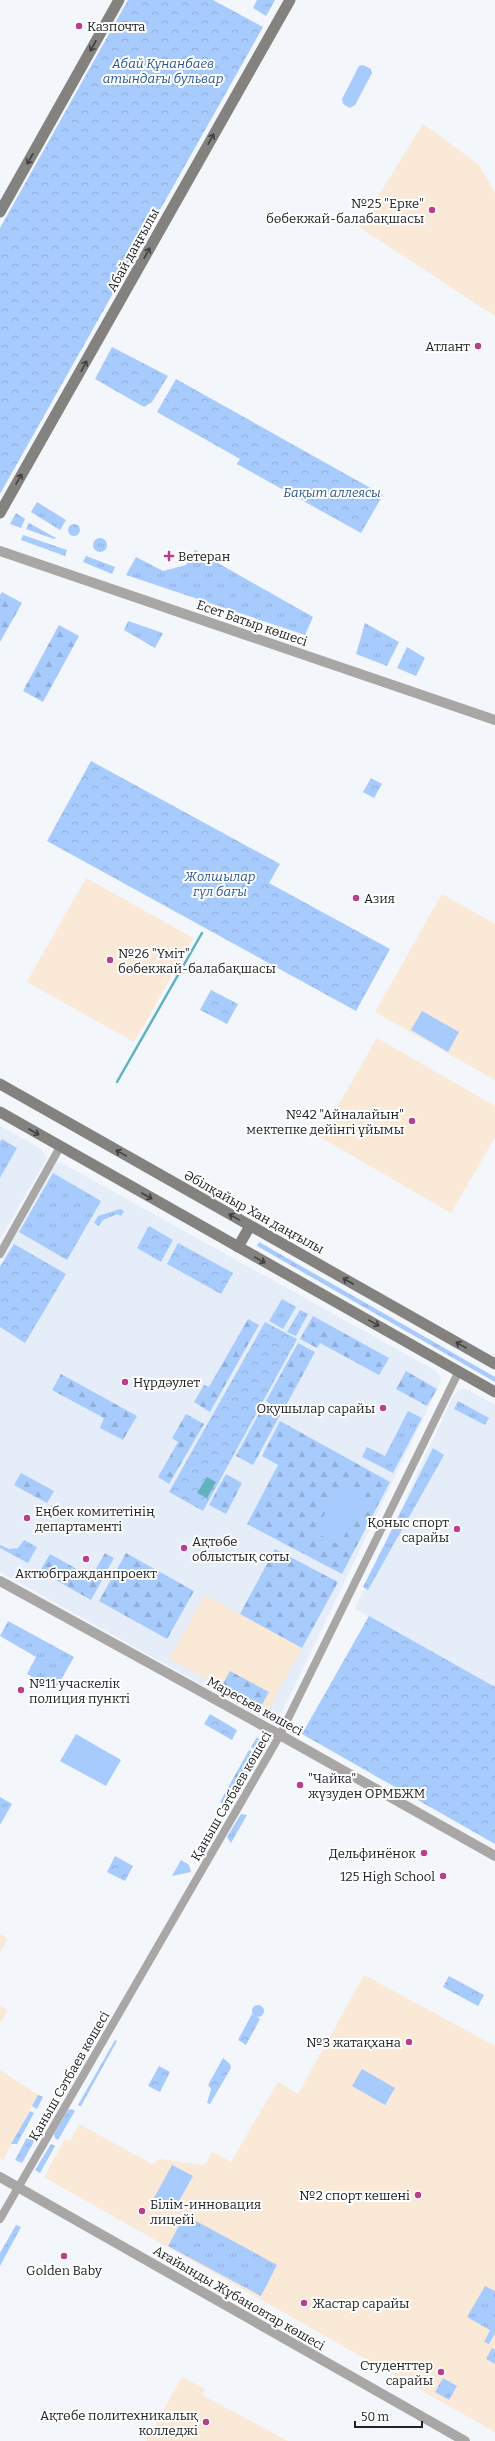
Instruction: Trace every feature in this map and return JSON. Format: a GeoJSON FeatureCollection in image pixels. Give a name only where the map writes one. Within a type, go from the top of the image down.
{"type":"FeatureCollection","features":[{"type":"Feature","properties":{"kind":"main road"},"geometry":{"type":"LineString","coordinates":[[0,212],[119,0]]}},
{"type":"Feature","properties":{"kind":"main road","name":"Абай даңғылы"},"geometry":{"type":"LineString","coordinates":[[0,513],[290,0]]}},
{"type":"Feature","properties":{"kind":"main road","name":"Әбілқайыр Хан даңғылы"},"geometry":{"type":"LineString","coordinates":[[0,1084],[495,1364]]}},
{"type":"Feature","properties":{"kind":"main road"},"geometry":{"type":"LineString","coordinates":[[0,1112],[495,1392]]}},
{"type":"Feature","properties":{"kind":"main road"},"geometry":{"type":"LineString","coordinates":[[238,1247],[250,1226]]}},
{"type":"Feature","properties":{"kind":"street","name":"Есет Батыр көшесі"},"geometry":{"type":"LineString","coordinates":[[0,550],[495,720]]}},
{"type":"Feature","properties":{"kind":"street"},"geometry":{"type":"LineString","coordinates":[[0,1254],[60,1147]]}},
{"type":"Feature","properties":{"kind":"street","name":"Қаныш Сәтбаев көшесі"},"geometry":{"type":"LineString","coordinates":[[0,2220],[280,1735],[459,1371]]}},
{"type":"Feature","properties":{"kind":"street","name":"Маресьев көшесі"},"geometry":{"type":"LineString","coordinates":[[0,1581],[280,1735],[495,1856]]}},
{"type":"Feature","properties":{"kind":"street","name":"Ағайынды Жұбановтар көшесі"},"geometry":{"type":"LineString","coordinates":[[0,2177],[465,2441]]}},
{"type":"Feature","properties":{"kind":"shaded area","name":"№25 \"Ерке\" бөбекжай-балабақшасы"},"geometry":{"type":"Polygon","coordinates":[[[423,124],[478,164],[495,193],[495,316],[359,227],[423,124]]]}},
{"type":"Feature","properties":{"kind":"shaded area","name":"№26 \"Үміт\" бөбекжай-балабақшасы"},"geometry":{"type":"Polygon","coordinates":[[[86,878],[193,938],[134,1042],[27,982],[86,878]]]}},
{"type":"Feature","properties":{"kind":"shaded area"},"geometry":{"type":"Polygon","coordinates":[[[442,894],[495,924],[495,1080],[375,1012],[442,894]]]}},
{"type":"Feature","properties":{"kind":"shaded area","name":"№42 \"Айналайын\" мектепке дейінгі ұйымы"},"geometry":{"type":"Polygon","coordinates":[[[377,1038],[495,1106],[495,1137],[451,1213],[320,1137],[377,1038]]]}},
{"type":"Feature","properties":{"kind":"shaded area"},"geometry":{"type":"Polygon","coordinates":[[[0,1126],[41,1149],[47,1158],[0,1239],[0,1126]]]}},
{"type":"Feature","properties":{"kind":"shaded area"},"geometry":{"type":"Polygon","coordinates":[[[60,1162],[436,1371],[440,1376],[441,1381],[280,1716],[273,1721],[267,1721],[0,1572],[0,1264],[56,1164],[60,1162]]]}},
{"type":"Feature","properties":{"kind":"shaded area"},"geometry":{"type":"Polygon","coordinates":[[[461,1389],[468,1390],[495,1405],[495,1687],[355,1609],[453,1396],[461,1389]]]}},
{"type":"Feature","properties":{"kind":"shaded area"},"geometry":{"type":"Polygon","coordinates":[[[207,1477],[216,1482],[207,1498],[197,1493],[207,1477]]]}},
{"type":"Feature","properties":{"kind":"shaded area"},"geometry":{"type":"Polygon","coordinates":[[[205,1595],[302,1648],[267,1712],[169,1659],[205,1595]]]}},
{"type":"Feature","properties":{"kind":"shaded area"},"geometry":{"type":"Polygon","coordinates":[[[0,1934],[8,1939],[0,1952],[0,1934]]]}},
{"type":"Feature","properties":{"kind":"shaded area"},"geometry":{"type":"Polygon","coordinates":[[[364,1975],[495,2046],[495,2432],[44,2177],[65,2139],[70,2141],[79,2124],[152,2164],[160,2159],[205,2165],[212,2152],[231,2162],[278,2082],[298,2094],[364,1975]]]}},
{"type":"Feature","properties":{"kind":"shaded area"},"geometry":{"type":"Polygon","coordinates":[[[0,2005],[8,2010],[0,2023],[0,2005]]]}},
{"type":"Feature","properties":{"kind":"shaded area"},"geometry":{"type":"Polygon","coordinates":[[[0,2070],[38,2095],[3,2160],[0,2158],[0,2070]]]}},
{"type":"Feature","properties":{"kind":"shaded area","name":"Ақтөбе политехникалық колледжі"},"geometry":{"type":"Polygon","coordinates":[[[182,2377],[205,2389],[202,2395],[288,2441],[146,2441],[182,2377]]]}},
{"type":"Feature","properties":{"kind":"green space","name":"Абай Құнанбаев атындағы бульвар"},"geometry":{"type":"Polygon","coordinates":[[[128,0],[213,0],[263,27],[0,494],[0,228],[128,0]]]}},
{"type":"Feature","properties":{"kind":"green space"},"geometry":{"type":"Polygon","coordinates":[[[257,0],[275,0],[266,16],[253,8],[257,0]]]}},
{"type":"Feature","properties":{"kind":"green space"},"geometry":{"type":"Polygon","coordinates":[[[363,65],[371,69],[372,73],[355,105],[350,108],[343,104],[342,99],[359,66],[363,65]]]}},
{"type":"Feature","properties":{"kind":"green space"},"geometry":{"type":"Polygon","coordinates":[[[112,347],[168,376],[152,402],[144,407],[95,379],[112,347]]]}},
{"type":"Feature","properties":{"kind":"green space","name":"Бақыт аллеясы"},"geometry":{"type":"Polygon","coordinates":[[[176,379],[383,495],[361,533],[237,464],[240,459],[157,412],[176,379]]]}},
{"type":"Feature","properties":{"kind":"green space"},"geometry":{"type":"Polygon","coordinates":[[[37,502],[66,520],[60,530],[31,512],[37,502]]]}},
{"type":"Feature","properties":{"kind":"green space"},"geometry":{"type":"Polygon","coordinates":[[[16,513],[25,519],[21,528],[10,524],[16,513]]]}},
{"type":"Feature","properties":{"kind":"green space"},"geometry":{"type":"Polygon","coordinates":[[[29,523],[56,538],[54,539],[26,529],[29,523]]]}},
{"type":"Feature","properties":{"kind":"green space"},"geometry":{"type":"Polygon","coordinates":[[[72,524],[76,524],[80,530],[76,536],[72,536],[68,532],[68,528],[72,524]]]}},
{"type":"Feature","properties":{"kind":"green space"},"geometry":{"type":"Polygon","coordinates":[[[23,535],[67,550],[65,556],[21,540],[23,535]]]}},
{"type":"Feature","properties":{"kind":"green space"},"geometry":{"type":"Polygon","coordinates":[[[100,538],[105,540],[107,545],[105,550],[100,552],[95,550],[93,545],[95,540],[100,538]]]}},
{"type":"Feature","properties":{"kind":"green space"},"geometry":{"type":"Polygon","coordinates":[[[195,550],[313,617],[305,635],[126,575],[136,557],[163,571],[186,565],[195,550]]]}},
{"type":"Feature","properties":{"kind":"green space"},"geometry":{"type":"Polygon","coordinates":[[[86,556],[115,567],[112,574],[83,562],[86,556]]]}},
{"type":"Feature","properties":{"kind":"green space"},"geometry":{"type":"Polygon","coordinates":[[[2,592],[22,603],[0,642],[0,595],[2,592]]]}},
{"type":"Feature","properties":{"kind":"green space"},"geometry":{"type":"Polygon","coordinates":[[[128,621],[163,633],[155,648],[124,630],[128,621]]]}},
{"type":"Feature","properties":{"kind":"green space"},"geometry":{"type":"Polygon","coordinates":[[[365,623],[399,642],[387,666],[356,654],[365,623]]]}},
{"type":"Feature","properties":{"kind":"green space"},"geometry":{"type":"Polygon","coordinates":[[[59,625],[79,636],[43,702],[23,691],[59,625]]]}},
{"type":"Feature","properties":{"kind":"green space"},"geometry":{"type":"Polygon","coordinates":[[[407,647],[425,658],[416,676],[397,668],[407,647]]]}},
{"type":"Feature","properties":{"kind":"green space","name":"Жолшылар гүл бағы"},"geometry":{"type":"Polygon","coordinates":[[[91,761],[280,864],[269,883],[390,949],[356,1011],[47,841],[91,761]]]}},
{"type":"Feature","properties":{"kind":"green space"},"geometry":{"type":"Polygon","coordinates":[[[371,778],[382,784],[374,798],[363,792],[371,778]]]}},
{"type":"Feature","properties":{"kind":"green space"},"geometry":{"type":"Polygon","coordinates":[[[211,990],[238,1004],[227,1024],[200,1010],[211,990]]]}},
{"type":"Feature","properties":{"kind":"green space"},"geometry":{"type":"Polygon","coordinates":[[[422,1011],[459,1032],[448,1052],[411,1030],[422,1011]]]}},
{"type":"Feature","properties":{"kind":"green space"},"geometry":{"type":"Polygon","coordinates":[[[2,1139],[17,1148],[0,1178],[0,1142],[2,1139]]]}},
{"type":"Feature","properties":{"kind":"green space"},"geometry":{"type":"Polygon","coordinates":[[[53,1173],[101,1201],[67,1260],[19,1232],[53,1173]]]}},
{"type":"Feature","properties":{"kind":"green space"},"geometry":{"type":"Polygon","coordinates":[[[120,1209],[124,1211],[121,1216],[117,1214],[103,1220],[99,1226],[94,1223],[98,1216],[120,1209]]]}},
{"type":"Feature","properties":{"kind":"green space"},"geometry":{"type":"Polygon","coordinates":[[[149,1226],[173,1240],[161,1262],[137,1248],[149,1226]]]}},
{"type":"Feature","properties":{"kind":"green space"},"geometry":{"type":"Polygon","coordinates":[[[259,1242],[495,1377],[495,1382],[257,1246],[259,1242]]]}},
{"type":"Feature","properties":{"kind":"green space"},"geometry":{"type":"Polygon","coordinates":[[[178,1243],[233,1273],[221,1294],[167,1264],[178,1243]]]}},
{"type":"Feature","properties":{"kind":"green space"},"geometry":{"type":"Polygon","coordinates":[[[14,1244],[66,1274],[25,1343],[0,1327],[0,1267],[14,1244]]]}},
{"type":"Feature","properties":{"kind":"green space"},"geometry":{"type":"Polygon","coordinates":[[[282,1299],[296,1307],[283,1329],[269,1321],[282,1299]]]}},
{"type":"Feature","properties":{"kind":"green space"},"geometry":{"type":"Polygon","coordinates":[[[300,1310],[308,1314],[296,1336],[287,1332],[300,1310]]]}},
{"type":"Feature","properties":{"kind":"green space"},"geometry":{"type":"Polygon","coordinates":[[[313,1316],[389,1358],[379,1375],[320,1343],[317,1348],[300,1339],[313,1316]]]}},
{"type":"Feature","properties":{"kind":"green space"},"geometry":{"type":"Polygon","coordinates":[[[248,1319],[259,1325],[210,1412],[194,1402],[204,1385],[209,1387],[248,1319]]]}},
{"type":"Feature","properties":{"kind":"green space"},"geometry":{"type":"Polygon","coordinates":[[[265,1322],[297,1339],[203,1511],[169,1492],[265,1322]]]}},
{"type":"Feature","properties":{"kind":"green space"},"geometry":{"type":"Polygon","coordinates":[[[298,1343],[315,1352],[283,1411],[266,1401],[298,1343]]]}},
{"type":"Feature","properties":{"kind":"green space"},"geometry":{"type":"Polygon","coordinates":[[[406,1371],[437,1389],[427,1406],[396,1389],[406,1371]]]}},
{"type":"Feature","properties":{"kind":"green space"},"geometry":{"type":"Polygon","coordinates":[[[61,1374],[137,1416],[123,1440],[100,1428],[104,1418],[52,1390],[61,1374]]]}},
{"type":"Feature","properties":{"kind":"green space"},"geometry":{"type":"Polygon","coordinates":[[[458,1401],[489,1418],[485,1425],[454,1409],[458,1401]]]}},
{"type":"Feature","properties":{"kind":"green space"},"geometry":{"type":"Polygon","coordinates":[[[263,1406],[280,1415],[253,1465],[236,1456],[263,1406]]]}},
{"type":"Feature","properties":{"kind":"green space"},"geometry":{"type":"Polygon","coordinates":[[[408,1411],[422,1418],[393,1473],[362,1457],[367,1447],[385,1456],[408,1411]]]}},
{"type":"Feature","properties":{"kind":"green space"},"geometry":{"type":"Polygon","coordinates":[[[186,1414],[204,1424],[169,1484],[158,1477],[178,1442],[172,1438],[186,1414]]]}},
{"type":"Feature","properties":{"kind":"green space"},"geometry":{"type":"Polygon","coordinates":[[[280,1421],[390,1482],[342,1574],[247,1524],[278,1465],[262,1456],[280,1421]]]}},
{"type":"Feature","properties":{"kind":"green space"},"geometry":{"type":"Polygon","coordinates":[[[433,1448],[444,1455],[368,1590],[363,1587],[433,1448]]]}},
{"type":"Feature","properties":{"kind":"green space"},"geometry":{"type":"Polygon","coordinates":[[[21,1473],[54,1491],[47,1503],[14,1485],[21,1473]]]}},
{"type":"Feature","properties":{"kind":"green space"},"geometry":{"type":"Polygon","coordinates":[[[226,1474],[242,1483],[226,1514],[209,1505],[226,1474]]]}},
{"type":"Feature","properties":{"kind":"green space"},"geometry":{"type":"Polygon","coordinates":[[[341,1484],[366,1497],[339,1545],[315,1532],[341,1484]]]}},
{"type":"Feature","properties":{"kind":"green space"},"geometry":{"type":"Polygon","coordinates":[[[24,1540],[37,1547],[28,1563],[0,1548],[0,1545],[9,1549],[18,1548],[24,1540]]]}},
{"type":"Feature","properties":{"kind":"green space"},"geometry":{"type":"Polygon","coordinates":[[[275,1549],[338,1582],[302,1648],[240,1614],[275,1549]]]}},
{"type":"Feature","properties":{"kind":"green space"},"geometry":{"type":"Polygon","coordinates":[[[105,1553],[114,1558],[91,1600],[40,1571],[50,1554],[91,1577],[105,1553]]]}},
{"type":"Feature","properties":{"kind":"green space"},"geometry":{"type":"Polygon","coordinates":[[[126,1553],[194,1591],[167,1639],[99,1601],[126,1553]]]}},
{"type":"Feature","properties":{"kind":"green space"},"geometry":{"type":"Polygon","coordinates":[[[369,1616],[495,1687],[495,1844],[302,1734],[369,1616]]]}},
{"type":"Feature","properties":{"kind":"green space"},"geometry":{"type":"Polygon","coordinates":[[[8,1621],[74,1657],[55,1690],[27,1674],[36,1657],[0,1636],[8,1621]]]}},
{"type":"Feature","properties":{"kind":"green space"},"geometry":{"type":"Polygon","coordinates":[[[230,1671],[269,1692],[259,1710],[220,1689],[230,1671]]]}},
{"type":"Feature","properties":{"kind":"green space"},"geometry":{"type":"Polygon","coordinates":[[[210,1714],[237,1730],[232,1740],[204,1724],[210,1714]]]}},
{"type":"Feature","properties":{"kind":"green space"},"geometry":{"type":"Polygon","coordinates":[[[76,1734],[121,1760],[106,1786],[60,1761],[76,1734]]]}},
{"type":"Feature","properties":{"kind":"green space"},"geometry":{"type":"Polygon","coordinates":[[[257,1737],[262,1742],[261,1753],[251,1747],[257,1737]]]}},
{"type":"Feature","properties":{"kind":"green space"},"geometry":{"type":"Polygon","coordinates":[[[249,1750],[259,1756],[230,1808],[220,1802],[249,1750]]]}},
{"type":"Feature","properties":{"kind":"green space"},"geometry":{"type":"Polygon","coordinates":[[[0,1797],[12,1804],[0,1825],[0,1797]]]}},
{"type":"Feature","properties":{"kind":"green space"},"geometry":{"type":"Polygon","coordinates":[[[241,1814],[247,1815],[231,1843],[227,1837],[241,1814]]]}},
{"type":"Feature","properties":{"kind":"green space"},"geometry":{"type":"Polygon","coordinates":[[[115,1856],[133,1866],[125,1881],[107,1872],[115,1856]]]}},
{"type":"Feature","properties":{"kind":"green space"},"geometry":{"type":"Polygon","coordinates":[[[181,1860],[189,1865],[191,1872],[172,1876],[181,1860]]]}},
{"type":"Feature","properties":{"kind":"green space"},"geometry":{"type":"Polygon","coordinates":[[[449,1976],[484,1995],[478,2006],[443,1987],[449,1976]]]}},
{"type":"Feature","properties":{"kind":"green space"},"geometry":{"type":"Polygon","coordinates":[[[258,2005],[262,2007],[264,2011],[262,2015],[258,2017],[254,2015],[252,2011],[254,2007],[258,2005]]]}},
{"type":"Feature","properties":{"kind":"green space"},"geometry":{"type":"Polygon","coordinates":[[[252,2014],[260,2019],[246,2045],[238,2040],[252,2014]]]}},
{"type":"Feature","properties":{"kind":"green space"},"geometry":{"type":"Polygon","coordinates":[[[115,2040],[117,2041],[81,2106],[78,2105],[115,2040]]]}},
{"type":"Feature","properties":{"kind":"green space"},"geometry":{"type":"Polygon","coordinates":[[[223,2058],[230,2064],[231,2068],[210,2104],[207,2103],[211,2089],[208,2085],[223,2058]]]}},
{"type":"Feature","properties":{"kind":"green space"},"geometry":{"type":"Polygon","coordinates":[[[159,2066],[170,2072],[160,2092],[148,2086],[159,2066]]]}},
{"type":"Feature","properties":{"kind":"green space"},"geometry":{"type":"Polygon","coordinates":[[[362,2069],[395,2088],[385,2105],[352,2086],[362,2069]]]}},
{"type":"Feature","properties":{"kind":"green space"},"geometry":{"type":"Polygon","coordinates":[[[38,2095],[43,2097],[37,2109],[32,2106],[38,2095]]]}},
{"type":"Feature","properties":{"kind":"green space"},"geometry":{"type":"Polygon","coordinates":[[[72,2109],[75,2111],[58,2140],[55,2138],[54,2134],[68,2110],[72,2109]]]}},
{"type":"Feature","properties":{"kind":"green space"},"geometry":{"type":"Polygon","coordinates":[[[30,2111],[34,2113],[17,2144],[11,2144],[30,2111]]]}},
{"type":"Feature","properties":{"kind":"green space"},"geometry":{"type":"Polygon","coordinates":[[[31,2130],[36,2138],[22,2163],[15,2160],[31,2130]]]}},
{"type":"Feature","properties":{"kind":"green space"},"geometry":{"type":"Polygon","coordinates":[[[51,2144],[55,2146],[40,2173],[35,2170],[51,2144]]]}},
{"type":"Feature","properties":{"kind":"green space"},"geometry":{"type":"Polygon","coordinates":[[[172,2165],[193,2176],[174,2210],[154,2198],[172,2165]]]}},
{"type":"Feature","properties":{"kind":"green space"},"geometry":{"type":"Polygon","coordinates":[[[185,2215],[277,2265],[261,2296],[168,2246],[185,2215]]]}},
{"type":"Feature","properties":{"kind":"green space"},"geometry":{"type":"Polygon","coordinates":[[[16,2225],[21,2227],[0,2266],[0,2253],[16,2225]]]}},
{"type":"Feature","properties":{"kind":"green space"},"geometry":{"type":"Polygon","coordinates":[[[485,2286],[495,2291],[495,2333],[489,2344],[484,2342],[490,2330],[467,2317],[485,2286]]]}},
{"type":"Feature","properties":{"kind":"green space"},"geometry":{"type":"Polygon","coordinates":[[[492,2348],[495,2350],[495,2364],[486,2359],[492,2348]]]}},
{"type":"Feature","properties":{"kind":"green space"},"geometry":{"type":"Polygon","coordinates":[[[443,2378],[457,2386],[449,2400],[435,2392],[443,2378]]]}},
{"type":"Feature","properties":{"kind":"waterway"},"geometry":{"type":"LineString","coordinates":[[117,1082],[202,933]]}},
{"type":"Feature","properties":{"kind":"place","name":"Казпочта"},"geometry":{"type":"Point","coordinates":[79,26]}},
{"type":"Feature","properties":{"kind":"place","name":"№25 \"Ерке\" бөбекжай-балабақшасы"},"geometry":{"type":"Point","coordinates":[432,210]}},
{"type":"Feature","properties":{"kind":"place","name":"Атлант"},"geometry":{"type":"Point","coordinates":[478,346]}},
{"type":"Feature","properties":{"kind":"place","name":"Ветеран"},"geometry":{"type":"Point","coordinates":[169,556]}},
{"type":"Feature","properties":{"kind":"place","name":"Азия"},"geometry":{"type":"Point","coordinates":[356,898]}},
{"type":"Feature","properties":{"kind":"place","name":"№26 \"Үміт\" бөбекжай-балабақшасы"},"geometry":{"type":"Point","coordinates":[110,960]}},
{"type":"Feature","properties":{"kind":"place","name":"№42 \"Айналайын\" мектепке дейінгі ұйымы"},"geometry":{"type":"Point","coordinates":[412,1121]}},
{"type":"Feature","properties":{"kind":"place","name":"Нұрдәулет"},"geometry":{"type":"Point","coordinates":[125,1382]}},
{"type":"Feature","properties":{"kind":"place","name":"Оқушылар сарайы"},"geometry":{"type":"Point","coordinates":[383,1408]}},
{"type":"Feature","properties":{"kind":"place","name":"Еңбек комитетінің департаменті"},"geometry":{"type":"Point","coordinates":[27,1518]}},
{"type":"Feature","properties":{"kind":"place","name":"Қоныс спорт сарайы"},"geometry":{"type":"Point","coordinates":[457,1529]}},
{"type":"Feature","properties":{"kind":"place","name":"Ақтөбе облыстық соты"},"geometry":{"type":"Point","coordinates":[184,1548]}},
{"type":"Feature","properties":{"kind":"place","name":"Актюбгражданпроект"},"geometry":{"type":"Point","coordinates":[86,1559]}},
{"type":"Feature","properties":{"kind":"place","name":"№11 учаскелік полиция пункті"},"geometry":{"type":"Point","coordinates":[21,1690]}},
{"type":"Feature","properties":{"kind":"place","name":"\"Чайка\" жүзуден ОРМБЖМ"},"geometry":{"type":"Point","coordinates":[300,1785]}},
{"type":"Feature","properties":{"kind":"place","name":"Дельфинёнок"},"geometry":{"type":"Point","coordinates":[424,1853]}},
{"type":"Feature","properties":{"kind":"place","name":"125 High School"},"geometry":{"type":"Point","coordinates":[443,1876]}},
{"type":"Feature","properties":{"kind":"place","name":"№3 жатақхана"},"geometry":{"type":"Point","coordinates":[409,2042]}},
{"type":"Feature","properties":{"kind":"place","name":"№2 спорт кешені"},"geometry":{"type":"Point","coordinates":[418,2195]}},
{"type":"Feature","properties":{"kind":"place","name":"Білім-инновация лицейі"},"geometry":{"type":"Point","coordinates":[142,2211]}},
{"type":"Feature","properties":{"kind":"place","name":"Golden Baby"},"geometry":{"type":"Point","coordinates":[64,2256]}},
{"type":"Feature","properties":{"kind":"place","name":"Жастар сарайы"},"geometry":{"type":"Point","coordinates":[304,2303]}},
{"type":"Feature","properties":{"kind":"place","name":"Студенттер сарайы"},"geometry":{"type":"Point","coordinates":[441,2372]}},
{"type":"Feature","properties":{"kind":"place","name":"Ақтөбе политехникалық колледжі"},"geometry":{"type":"Point","coordinates":[206,2422]}}]}
